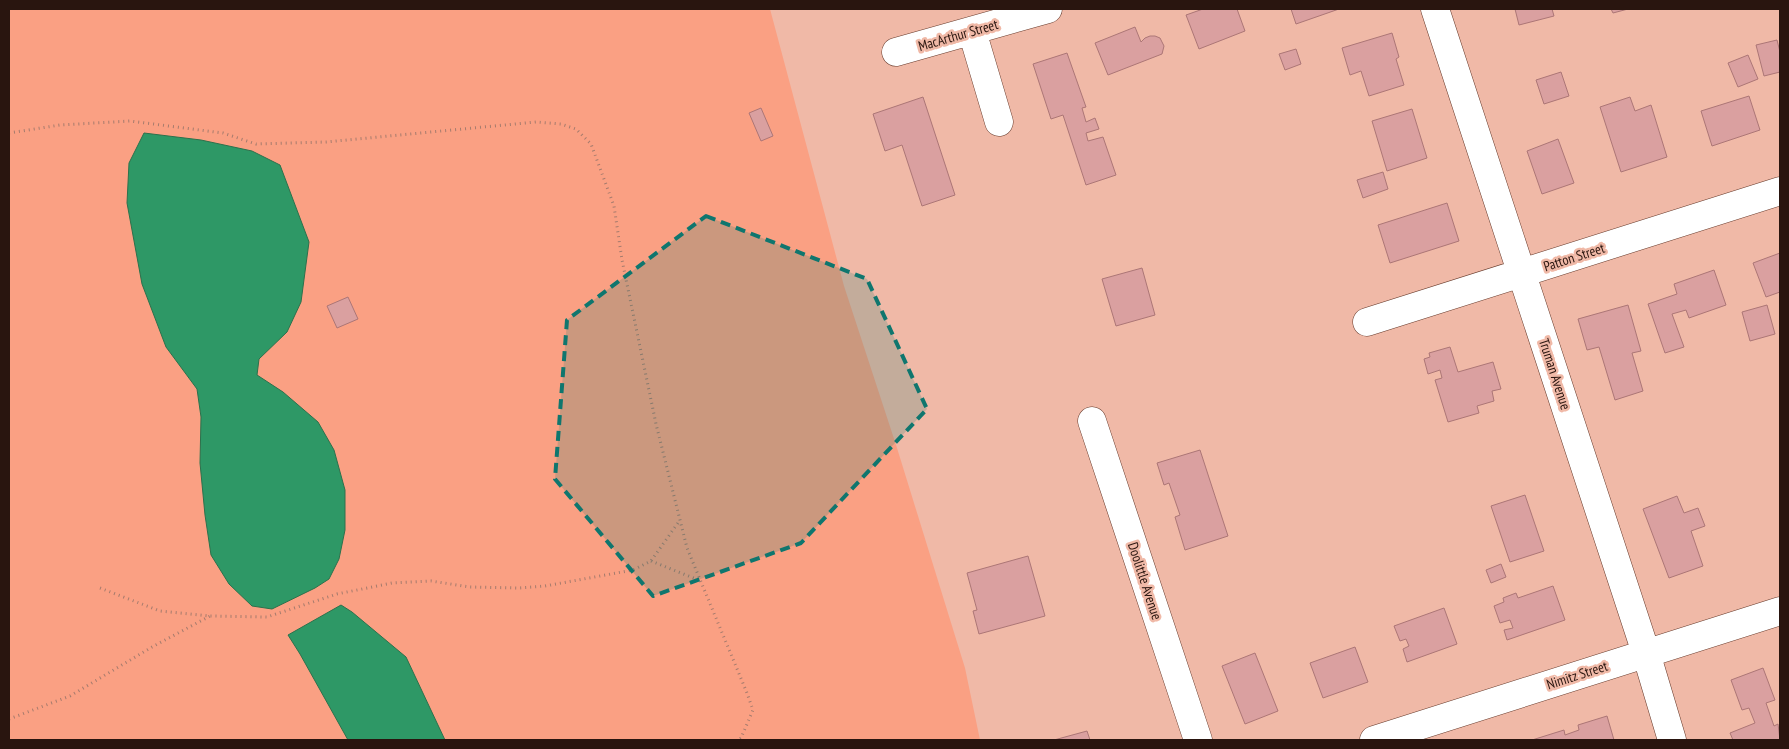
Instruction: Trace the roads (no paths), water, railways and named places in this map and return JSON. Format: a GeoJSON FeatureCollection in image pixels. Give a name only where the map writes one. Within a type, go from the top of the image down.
{"type":"FeatureCollection","features":[{"type":"Feature","properties":{"kind":"street","name":"MacArthur Street"},"geometry":{"type":"LineString","coordinates":[[896,52],[1048,9]]}},
{"type":"Feature","properties":{"kind":"street","name":"Truman Avenue"},"geometry":{"type":"LineString","coordinates":[[1435,9],[1646,654],[1672,740]]}},
{"type":"Feature","properties":{"kind":"street"},"geometry":{"type":"LineString","coordinates":[[972,32],[999,122]]}},
{"type":"Feature","properties":{"kind":"street","name":"Patton Street"},"geometry":{"type":"LineString","coordinates":[[1367,322],[1780,191]]}},
{"type":"Feature","properties":{"kind":"street","name":"Doolittle Avenue"},"geometry":{"type":"LineString","coordinates":[[1092,421],[1198,740]]}},
{"type":"Feature","properties":{"kind":"street","name":"Nimitz Street"},"geometry":{"type":"LineString","coordinates":[[1374,740],[1780,611]]}}]}
